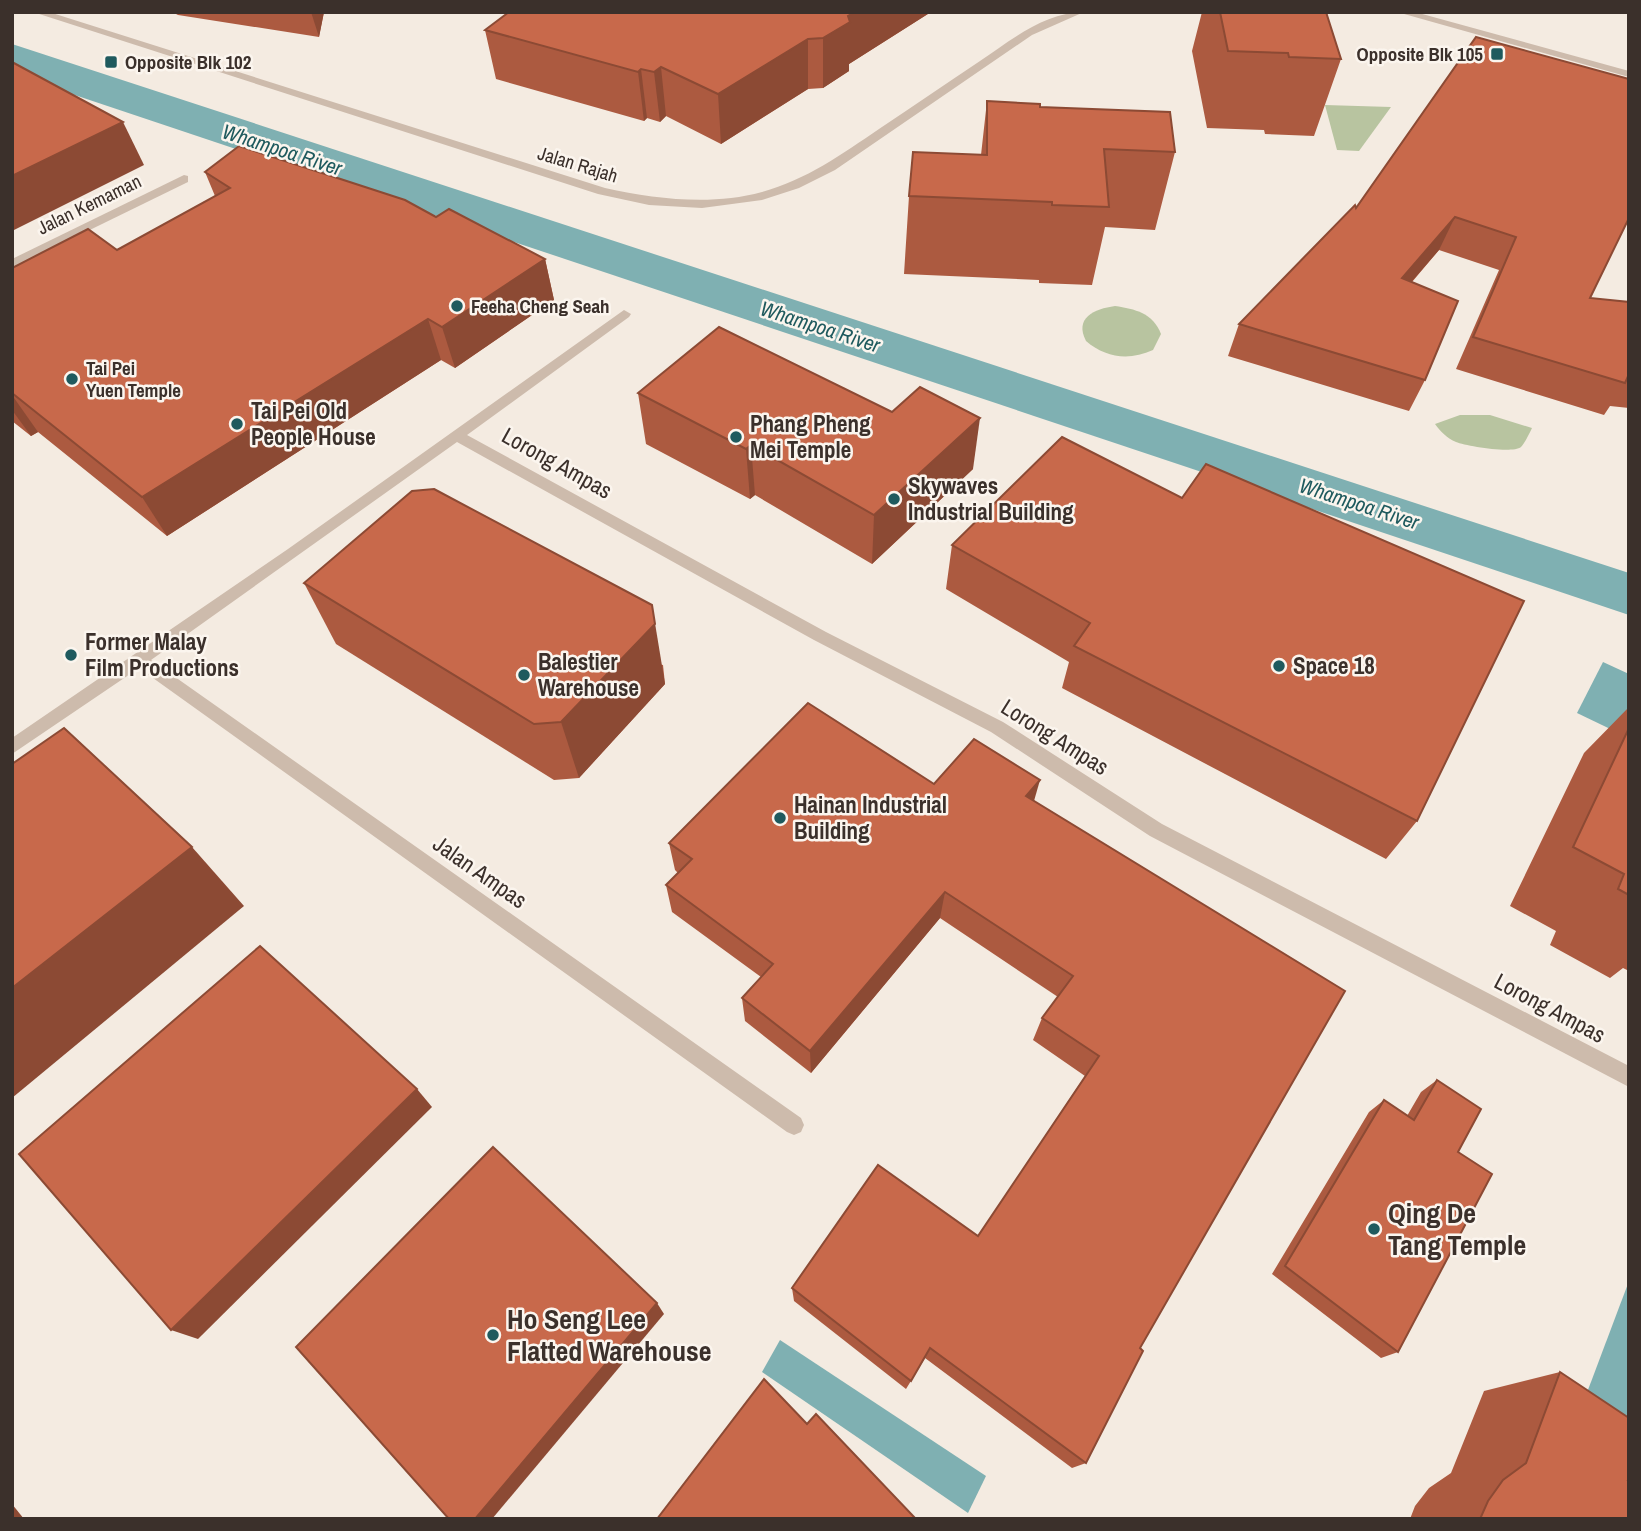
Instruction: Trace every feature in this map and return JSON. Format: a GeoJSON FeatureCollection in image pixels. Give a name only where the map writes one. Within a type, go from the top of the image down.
{"type":"FeatureCollection","features":[{"type":"Feature","properties":{"kind":"street","name":"Jalan Rajah"},"geometry":{"type":"LineString","coordinates":[[38,12],[602,191],[673,204],[724,203],[795,186],[831,167],[1028,33],[1079,12]]}},
{"type":"Feature","properties":{"kind":"street"},"geometry":{"type":"LineString","coordinates":[[1402,12],[1629,74]]}},
{"type":"Feature","properties":{"kind":"street","name":"Jalan Kemaman"},"geometry":{"type":"LineString","coordinates":[[12,264],[184,179]]}},
{"type":"Feature","properties":{"kind":"street"},"geometry":{"type":"LineString","coordinates":[[12,747],[457,436],[624,314]]}},
{"type":"Feature","properties":{"kind":"street","name":"Lorong Ampas"},"geometry":{"type":"LineString","coordinates":[[457,436],[820,636],[997,727],[1156,830],[1629,1077]]}},
{"type":"Feature","properties":{"kind":"street","name":"Jalan Ampas"},"geometry":{"type":"LineString","coordinates":[[138,659],[794,1125]]}},
{"type":"Feature","properties":{"kind":"green space"},"geometry":{"type":"Polygon","coordinates":[[[1325,105],[1391,107],[1359,151],[1337,150],[1325,105]]]}},
{"type":"Feature","properties":{"kind":"green space"},"geometry":{"type":"Polygon","coordinates":[[[1115,306],[1136,311],[1153,321],[1161,334],[1153,350],[1135,356],[1118,356],[1102,351],[1086,341],[1083,326],[1088,316],[1115,306]]]}},
{"type":"Feature","properties":{"kind":"green space"},"geometry":{"type":"Polygon","coordinates":[[[1460,415],[1490,415],[1532,428],[1521,447],[1516,449],[1499,450],[1461,444],[1444,434],[1435,424],[1460,415]]]}},
{"type":"Feature","properties":{"kind":"water","name":"Whampoa River"},"geometry":{"type":"Polygon","coordinates":[[[12,44],[1629,573],[1629,615],[12,74],[12,44]]]}},
{"type":"Feature","properties":{"kind":"water"},"geometry":{"type":"Polygon","coordinates":[[[1603,662],[1629,674],[1629,738],[1577,713],[1603,662]]]}},
{"type":"Feature","properties":{"kind":"water"},"geometry":{"type":"Polygon","coordinates":[[[1629,1281],[1629,1466],[1568,1443],[1629,1281]]]}},
{"type":"Feature","properties":{"kind":"water"},"geometry":{"type":"Polygon","coordinates":[[[780,1340],[986,1476],[968,1513],[762,1372],[780,1340]]]}},
{"type":"Feature","properties":{"kind":"building"},"geometry":{"type":"Polygon","coordinates":[[[509,12],[855,12],[848,16],[850,22],[823,38],[808,39],[718,94],[661,67],[654,72],[641,69],[638,72],[485,30],[509,12]]]}},
{"type":"Feature","properties":{"kind":"building"},"geometry":{"type":"Polygon","coordinates":[[[1220,12],[1326,12],[1341,59],[1289,57],[1288,53],[1228,51],[1220,12]]]}},
{"type":"Feature","properties":{"kind":"building"},"geometry":{"type":"Polygon","coordinates":[[[1476,37],[1629,79],[1629,218],[1590,298],[1629,302],[1629,374],[1625,383],[1473,337],[1516,237],[1455,217],[1402,278],[1458,301],[1425,380],[1239,324],[1355,205],[1356,208],[1476,37]]]}},
{"type":"Feature","properties":{"kind":"building"},"geometry":{"type":"Polygon","coordinates":[[[12,62],[123,122],[12,176],[12,62]]]}},
{"type":"Feature","properties":{"kind":"building"},"geometry":{"type":"Polygon","coordinates":[[[987,101],[1040,104],[1040,107],[1170,112],[1175,152],[1104,149],[1109,207],[909,196],[913,152],[987,155],[987,101]]]}},
{"type":"Feature","properties":{"kind":"building"},"geometry":{"type":"Polygon","coordinates":[[[239,146],[405,200],[436,217],[449,209],[545,259],[442,327],[428,319],[142,497],[12,393],[12,268],[88,229],[117,250],[230,188],[205,172],[239,146]]]}},
{"type":"Feature","properties":{"kind":"building"},"geometry":{"type":"Polygon","coordinates":[[[719,327],[892,412],[920,387],[980,418],[874,515],[751,445],[746,449],[638,393],[719,327]]]}},
{"type":"Feature","properties":{"kind":"building"},"geometry":{"type":"Polygon","coordinates":[[[1062,437],[1182,498],[1206,464],[1524,601],[1417,821],[1074,646],[1090,623],[952,545],[1062,437]]]}},
{"type":"Feature","properties":{"kind":"building"},"geometry":{"type":"Polygon","coordinates":[[[434,489],[652,605],[655,624],[561,722],[534,724],[304,583],[412,491],[434,489]]]}},
{"type":"Feature","properties":{"kind":"building"},"geometry":{"type":"Polygon","coordinates":[[[808,703],[934,784],[974,739],[1040,780],[1026,796],[1345,991],[1140,1348],[1143,1351],[1086,1463],[930,1348],[911,1381],[792,1288],[878,1165],[978,1236],[1099,1056],[1042,1018],[1073,976],[945,892],[810,1051],[742,998],[773,964],[666,885],[692,859],[669,843],[808,703]]]}},
{"type":"Feature","properties":{"kind":"building"},"geometry":{"type":"Polygon","coordinates":[[[64,728],[192,847],[12,988],[12,764],[64,728]]]}},
{"type":"Feature","properties":{"kind":"building"},"geometry":{"type":"Polygon","coordinates":[[[1629,728],[1629,895],[1618,889],[1624,874],[1573,847],[1629,728]]]}},
{"type":"Feature","properties":{"kind":"building"},"geometry":{"type":"Polygon","coordinates":[[[260,946],[417,1089],[171,1330],[19,1154],[260,946]]]}},
{"type":"Feature","properties":{"kind":"building","name":"Qing De Tang Temple"},"geometry":{"type":"Polygon","coordinates":[[[1437,1080],[1481,1109],[1458,1152],[1492,1174],[1398,1352],[1285,1266],[1384,1100],[1414,1120],[1437,1080]]]}},
{"type":"Feature","properties":{"kind":"building","name":"Ho Seng Lee Flatted Warehouse"},"geometry":{"type":"Polygon","coordinates":[[[493,1147],[657,1303],[475,1519],[449,1519],[296,1347],[493,1147]]]}},
{"type":"Feature","properties":{"kind":"building"},"geometry":{"type":"Polygon","coordinates":[[[1560,1372],[1629,1418],[1629,1519],[1480,1519],[1488,1501],[1503,1480],[1526,1463],[1560,1372]]]}},
{"type":"Feature","properties":{"kind":"building"},"geometry":{"type":"Polygon","coordinates":[[[764,1379],[807,1424],[816,1414],[916,1519],[657,1519],[764,1379]]]}},
{"type":"Feature","properties":{"kind":"place","name":"Opposite Blk 105"},"geometry":{"type":"Point","coordinates":[1497,54]}},
{"type":"Feature","properties":{"kind":"place","name":"Opposite Blk 102"},"geometry":{"type":"Point","coordinates":[111,62]}},
{"type":"Feature","properties":{"kind":"place","name":"Feeha Cheng Seah"},"geometry":{"type":"Point","coordinates":[457,306]}},
{"type":"Feature","properties":{"kind":"place","name":"Tai Pei Yuen Temple"},"geometry":{"type":"Point","coordinates":[72,379]}},
{"type":"Feature","properties":{"kind":"place","name":"Tai Pei Old People House"},"geometry":{"type":"Point","coordinates":[237,424]}},
{"type":"Feature","properties":{"kind":"place","name":"Phang Pheng Mei Temple"},"geometry":{"type":"Point","coordinates":[736,437]}},
{"type":"Feature","properties":{"kind":"place","name":"Skywaves Industrial Building"},"geometry":{"type":"Point","coordinates":[894,499]}},
{"type":"Feature","properties":{"kind":"place","name":"Former Malay Film Productions"},"geometry":{"type":"Point","coordinates":[71,655]}},
{"type":"Feature","properties":{"kind":"place","name":"Space 18"},"geometry":{"type":"Point","coordinates":[1279,666]}},
{"type":"Feature","properties":{"kind":"place","name":"Balestier Warehouse"},"geometry":{"type":"Point","coordinates":[524,675]}},
{"type":"Feature","properties":{"kind":"place","name":"Hainan Industrial Building"},"geometry":{"type":"Point","coordinates":[780,818]}},
{"type":"Feature","properties":{"kind":"place","name":"Qing De Tang Temple"},"geometry":{"type":"Point","coordinates":[1374,1229]}},
{"type":"Feature","properties":{"kind":"place","name":"Ho Seng Lee Flatted Warehouse"},"geometry":{"type":"Point","coordinates":[493,1335]}}]}
